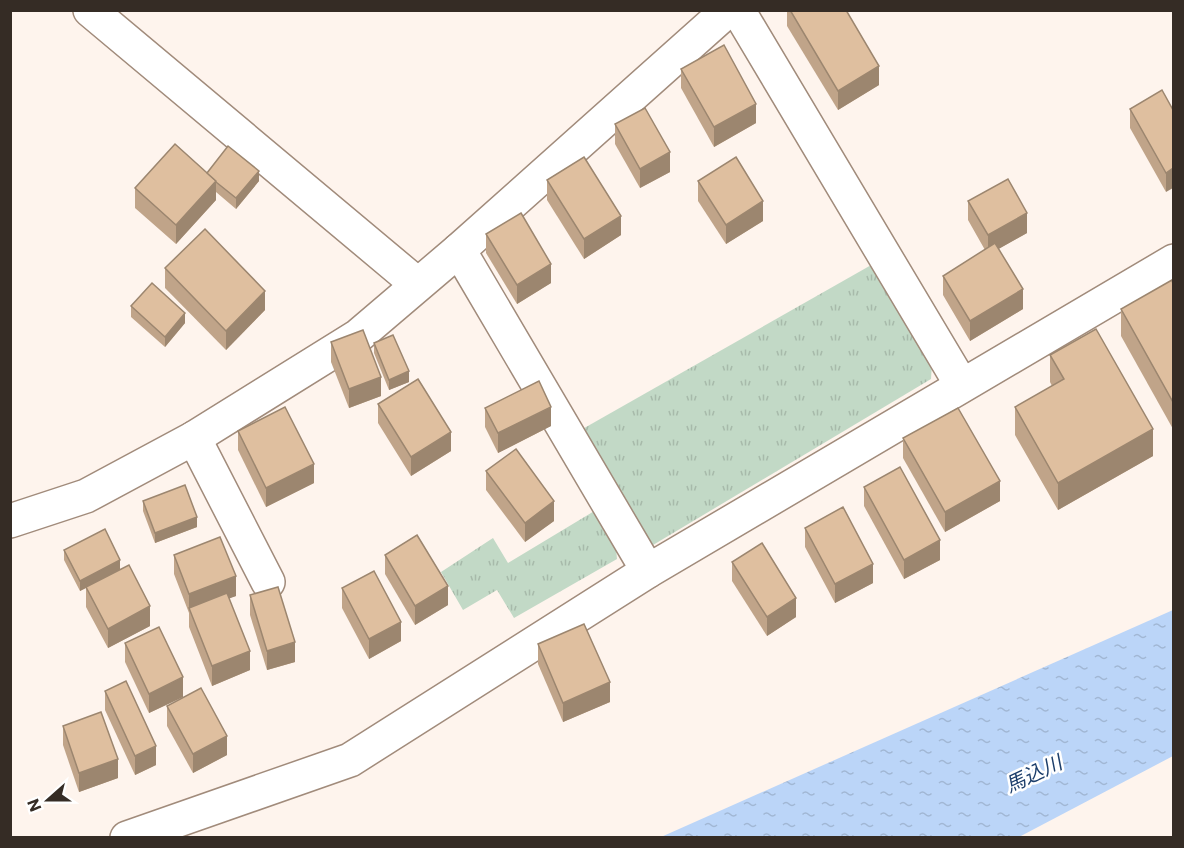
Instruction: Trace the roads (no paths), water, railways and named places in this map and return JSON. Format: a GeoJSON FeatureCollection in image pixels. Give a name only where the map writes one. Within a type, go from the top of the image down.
{"type":"FeatureCollection","features":[{"type":"Feature","properties":{"kind":"street"},"geometry":{"type":"LineString","coordinates":[[90,10],[417,284]]}},
{"type":"Feature","properties":{"kind":"street"},"geometry":{"type":"LineString","coordinates":[[10,521],[86,496],[194,438],[358,336],[729,10]]}},
{"type":"Feature","properties":{"kind":"street"},"geometry":{"type":"LineString","coordinates":[[738,10],[961,384]]}},
{"type":"Feature","properties":{"kind":"street"},"geometry":{"type":"LineString","coordinates":[[459,249],[648,571]]}},
{"type":"Feature","properties":{"kind":"street"},"geometry":{"type":"LineString","coordinates":[[127,837],[350,760],[648,571],[961,384],[1173,261]]}},
{"type":"Feature","properties":{"kind":"street"},"geometry":{"type":"LineString","coordinates":[[194,438],[268,582]]}},
{"type":"Feature","properties":{"kind":"water","name":"馬込川"},"geometry":{"type":"Polygon","coordinates":[[[1173,610],[1173,756],[1019,837],[661,837],[1173,610]]]}}]}
